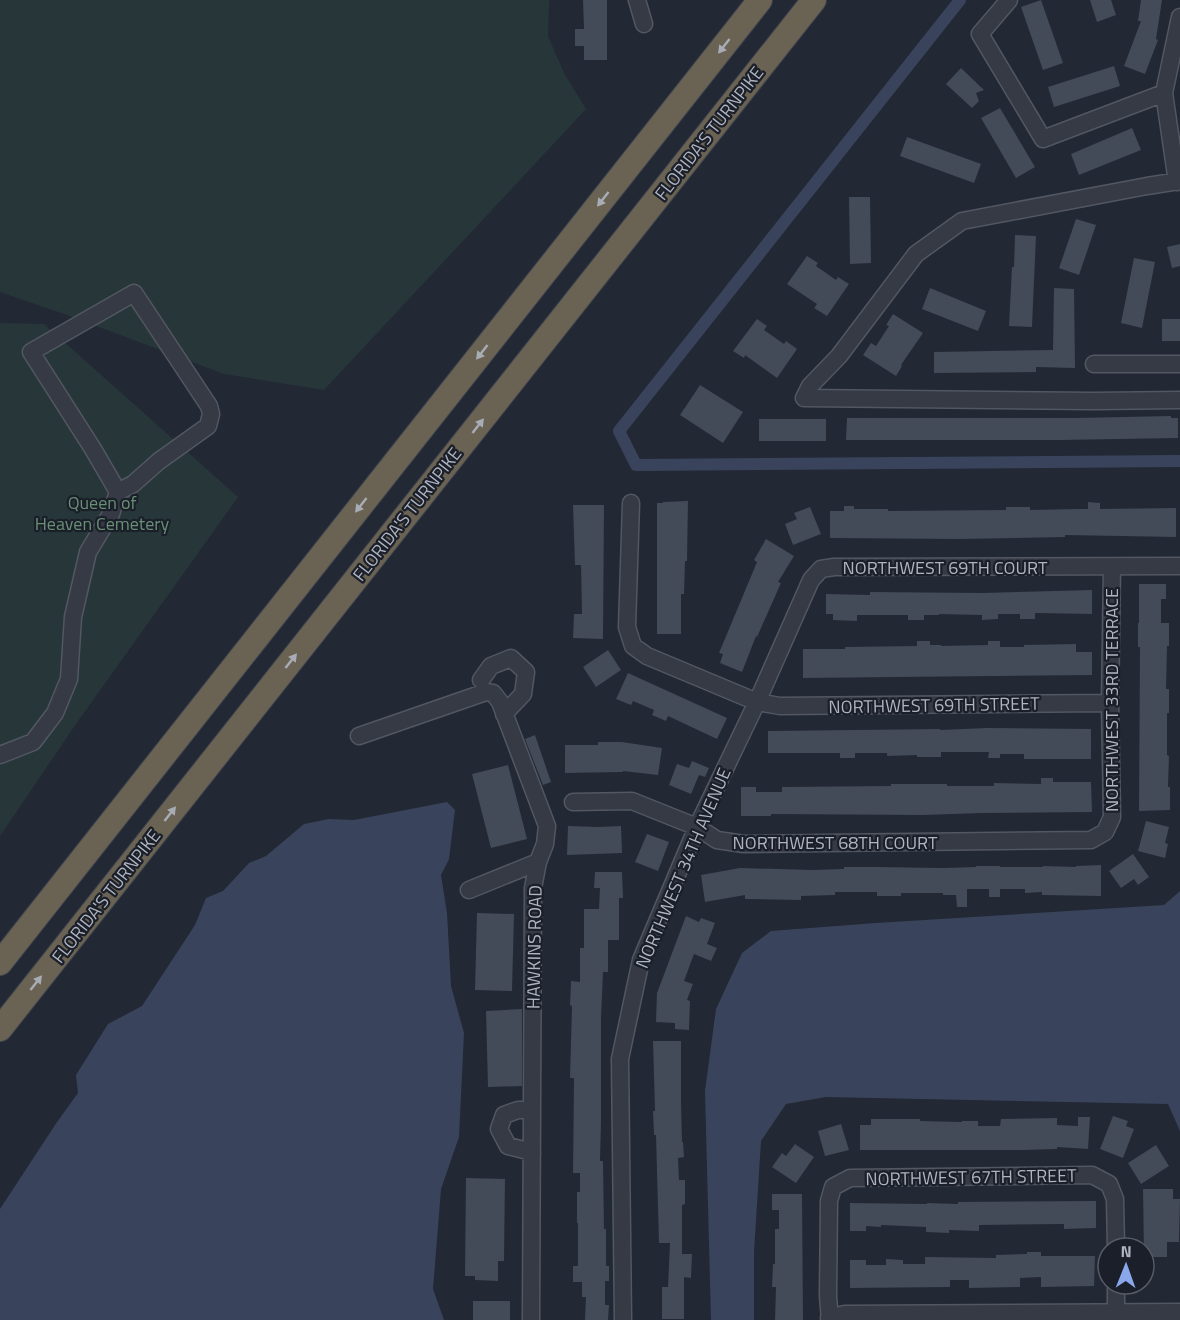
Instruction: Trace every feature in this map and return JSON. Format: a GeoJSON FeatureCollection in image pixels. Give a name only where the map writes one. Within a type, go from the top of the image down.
{"type":"FeatureCollection","features":[{"type":"Feature","properties":{"kind":"highway"},"geometry":{"type":"LineString","coordinates":[[0,963],[760,0]]}},
{"type":"Feature","properties":{"kind":"highway","name":"FLORIDA'S TURNPIKE"},"geometry":{"type":"LineString","coordinates":[[0,1029],[814,0]]}},
{"type":"Feature","properties":{"kind":"street"},"geometry":{"type":"LineString","coordinates":[[638,0],[644,24]]}},
{"type":"Feature","properties":{"kind":"street"},"geometry":{"type":"LineString","coordinates":[[1009,0],[980,33],[1043,140],[1164,93]]}},
{"type":"Feature","properties":{"kind":"street"},"geometry":{"type":"LineString","coordinates":[[1180,17],[1164,93],[1174,123],[1179,181],[962,221],[916,254],[839,356],[810,386],[804,398],[1180,400]]}},
{"type":"Feature","properties":{"kind":"street"},"geometry":{"type":"LineString","coordinates":[[0,755],[33,742],[55,713],[69,680],[73,617],[88,552],[111,514],[118,492],[133,484],[159,461],[208,426],[212,414],[209,406],[134,293],[31,352],[118,492]]}},
{"type":"Feature","properties":{"kind":"street"},"geometry":{"type":"LineString","coordinates":[[1094,364],[1180,364]]}},
{"type":"Feature","properties":{"kind":"street"},"geometry":{"type":"LineString","coordinates":[[631,503],[627,627],[633,646],[647,656],[757,702]]}},
{"type":"Feature","properties":{"kind":"street","name":"NORTHWEST 69TH COURT"},"geometry":{"type":"LineString","coordinates":[[757,702],[811,580],[821,569],[834,567],[1180,566]]}},
{"type":"Feature","properties":{"kind":"street","name":"NORTHWEST 33RD TERRACE"},"geometry":{"type":"LineString","coordinates":[[1105,832],[1112,817],[1110,703],[1112,567]]}},
{"type":"Feature","properties":{"kind":"street"},"geometry":{"type":"LineString","coordinates":[[482,680],[492,666],[511,658],[526,672],[523,694],[504,714]]}},
{"type":"Feature","properties":{"kind":"street","name":"HAWKINS ROAD"},"geometry":{"type":"LineString","coordinates":[[359,736],[486,692],[493,693],[500,702],[547,826],[545,844],[538,862],[533,888],[531,1320]]}},
{"type":"Feature","properties":{"kind":"street","name":"NORTHWEST 69TH STREET"},"geometry":{"type":"LineString","coordinates":[[757,702],[780,706],[1110,703]]}},
{"type":"Feature","properties":{"kind":"street","name":"NORTHWEST 34TH AVENUE"},"geometry":{"type":"LineString","coordinates":[[623,1320],[620,1059],[640,960],[697,826],[757,702]]}},
{"type":"Feature","properties":{"kind":"street","name":"NORTHWEST 68TH COURT"},"geometry":{"type":"LineString","coordinates":[[573,802],[632,801],[697,826],[717,840],[744,844],[1091,840],[1105,832]]}},
{"type":"Feature","properties":{"kind":"street"},"geometry":{"type":"LineString","coordinates":[[469,890],[538,862]]}},
{"type":"Feature","properties":{"kind":"street"},"geometry":{"type":"LineString","coordinates":[[532,1110],[518,1110],[504,1115],[499,1129],[508,1146],[532,1152]]}},
{"type":"Feature","properties":{"kind":"street","name":"NORTHWEST 67TH STREET"},"geometry":{"type":"LineString","coordinates":[[830,1319],[828,1296],[829,1201],[833,1187],[850,1178],[1092,1175],[1109,1184],[1115,1199],[1116,1236]]}},
{"type":"Feature","properties":{"kind":"street"},"geometry":{"type":"LineString","coordinates":[[1116,1296],[1116,1313]]}},
{"type":"Feature","properties":{"kind":"street"},"geometry":{"type":"LineString","coordinates":[[830,1319],[845,1314],[1180,1312]]}},
{"type":"Feature","properties":{"kind":"green space"},"geometry":{"type":"Polygon","coordinates":[[[0,0],[549,0],[548,36],[564,73],[586,109],[324,390],[224,374],[0,292],[0,0]]]}},
{"type":"Feature","properties":{"kind":"green space","name":"Queen of Heaven Cemetery"},"geometry":{"type":"Polygon","coordinates":[[[0,323],[44,324],[238,497],[78,721],[0,836],[0,323]]]}},
{"type":"Feature","properties":{"kind":"water"},"geometry":{"type":"Polygon","coordinates":[[[447,802],[455,810],[449,859],[441,875],[447,913],[451,986],[464,1033],[459,1137],[441,1189],[433,1289],[444,1320],[0,1320],[0,1209],[78,1093],[76,1075],[108,1024],[142,1006],[195,925],[206,898],[223,891],[249,863],[266,856],[304,824],[329,819],[354,820],[447,802]]]}},
{"type":"Feature","properties":{"kind":"water"},"geometry":{"type":"Polygon","coordinates":[[[1180,891],[1180,1131],[1168,1104],[826,1097],[786,1104],[761,1141],[754,1252],[754,1320],[711,1320],[705,1091],[716,1009],[742,953],[771,931],[1164,905],[1180,891]]]}},
{"type":"Feature","properties":{"kind":"building"},"geometry":{"type":"Polygon","coordinates":[[[583,0],[607,0],[607,60],[584,60],[584,46],[575,46],[575,29],[584,29],[583,0]]]}},
{"type":"Feature","properties":{"kind":"building"},"geometry":{"type":"Polygon","coordinates":[[[1041,0],[1063,63],[1043,70],[1021,7],[1041,0]]]}},
{"type":"Feature","properties":{"kind":"building"},"geometry":{"type":"Polygon","coordinates":[[[1090,0],[1111,0],[1116,15],[1097,22],[1090,0]]]}},
{"type":"Feature","properties":{"kind":"building"},"geometry":{"type":"Polygon","coordinates":[[[1141,0],[1162,0],[1156,39],[1158,40],[1145,74],[1124,66],[1141,21],[1138,21],[1141,0]]]}},
{"type":"Feature","properties":{"kind":"building"},"geometry":{"type":"Polygon","coordinates":[[[1114,66],[1120,86],[1054,107],[1048,87],[1114,66]]]}},
{"type":"Feature","properties":{"kind":"building"},"geometry":{"type":"Polygon","coordinates":[[[961,68],[984,90],[976,93],[979,101],[972,108],[946,84],[961,68]]]}},
{"type":"Feature","properties":{"kind":"building"},"geometry":{"type":"Polygon","coordinates":[[[1000,108],[1035,167],[1016,178],[981,118],[1000,108]]]}},
{"type":"Feature","properties":{"kind":"building"},"geometry":{"type":"Polygon","coordinates":[[[1132,128],[1141,150],[1079,175],[1071,154],[1132,128]]]}},
{"type":"Feature","properties":{"kind":"building"},"geometry":{"type":"Polygon","coordinates":[[[907,137],[981,164],[974,183],[900,156],[907,137]]]}},
{"type":"Feature","properties":{"kind":"building"},"geometry":{"type":"Polygon","coordinates":[[[849,197],[870,197],[871,263],[850,264],[849,197]]]}},
{"type":"Feature","properties":{"kind":"building"},"geometry":{"type":"Polygon","coordinates":[[[1076,219],[1096,225],[1079,275],[1059,268],[1076,219]]]}},
{"type":"Feature","properties":{"kind":"building"},"geometry":{"type":"Polygon","coordinates":[[[1015,235],[1036,236],[1032,327],[1009,326],[1015,235]]]}},
{"type":"Feature","properties":{"kind":"building"},"geometry":{"type":"Polygon","coordinates":[[[1180,244],[1180,266],[1172,268],[1167,247],[1180,244]]]}},
{"type":"Feature","properties":{"kind":"building"},"geometry":{"type":"Polygon","coordinates":[[[807,256],[818,263],[816,266],[836,280],[838,277],[849,284],[827,316],[814,308],[817,304],[787,284],[807,256]]]}},
{"type":"Feature","properties":{"kind":"building"},"geometry":{"type":"Polygon","coordinates":[[[1134,258],[1155,262],[1142,328],[1121,323],[1134,258]]]}},
{"type":"Feature","properties":{"kind":"building"},"geometry":{"type":"Polygon","coordinates":[[[930,288],[986,311],[978,331],[922,309],[930,288]]]}},
{"type":"Feature","properties":{"kind":"building"},"geometry":{"type":"Polygon","coordinates":[[[1054,288],[1074,289],[1075,368],[1036,367],[1036,372],[934,373],[934,352],[1053,350],[1054,288]]]}},
{"type":"Feature","properties":{"kind":"building"},"geometry":{"type":"Polygon","coordinates":[[[893,314],[923,333],[896,376],[863,355],[871,343],[876,346],[889,326],[886,325],[893,314]]]}},
{"type":"Feature","properties":{"kind":"building"},"geometry":{"type":"Polygon","coordinates":[[[757,319],[767,326],[764,330],[784,344],[786,341],[797,349],[777,378],[745,355],[744,358],[733,351],[757,319]]]}},
{"type":"Feature","properties":{"kind":"building"},"geometry":{"type":"Polygon","coordinates":[[[1162,319],[1180,319],[1180,341],[1162,341],[1162,319]]]}},
{"type":"Feature","properties":{"kind":"building"},"geometry":{"type":"Polygon","coordinates":[[[700,385],[743,412],[723,443],[680,415],[700,385]]]}},
{"type":"Feature","properties":{"kind":"building"},"geometry":{"type":"Polygon","coordinates":[[[1171,416],[1171,418],[1178,418],[1178,438],[846,440],[847,418],[1171,416]]]}},
{"type":"Feature","properties":{"kind":"building"},"geometry":{"type":"Polygon","coordinates":[[[759,419],[826,419],[826,441],[759,441],[759,419]]]}},
{"type":"Feature","properties":{"kind":"building"},"geometry":{"type":"Polygon","coordinates":[[[688,501],[687,561],[685,561],[684,594],[681,594],[681,634],[657,634],[657,503],[688,501]]]}},
{"type":"Feature","properties":{"kind":"building"},"geometry":{"type":"Polygon","coordinates":[[[1088,502],[1100,503],[1100,509],[1176,508],[1176,537],[1065,535],[1065,537],[959,539],[830,538],[830,511],[844,511],[844,506],[854,506],[854,509],[888,509],[888,511],[1006,510],[1006,507],[1030,507],[1030,510],[1088,509],[1088,502]]]}},
{"type":"Feature","properties":{"kind":"building"},"geometry":{"type":"Polygon","coordinates":[[[573,505],[604,505],[603,639],[573,638],[574,614],[582,614],[581,565],[575,565],[573,505]]]}},
{"type":"Feature","properties":{"kind":"building"},"geometry":{"type":"Polygon","coordinates":[[[810,507],[821,534],[793,545],[785,524],[797,519],[794,513],[810,507]]]}},
{"type":"Feature","properties":{"kind":"building"},"geometry":{"type":"Polygon","coordinates":[[[766,539],[794,556],[778,582],[781,583],[742,672],[720,663],[723,654],[719,653],[757,562],[754,560],[766,539]]]}},
{"type":"Feature","properties":{"kind":"building"},"geometry":{"type":"Polygon","coordinates":[[[1139,584],[1166,584],[1166,599],[1161,599],[1161,623],[1169,623],[1166,689],[1169,689],[1167,755],[1169,756],[1170,810],[1139,811],[1139,584]]]}},
{"type":"Feature","properties":{"kind":"building"},"geometry":{"type":"Polygon","coordinates":[[[1092,590],[1092,614],[1035,613],[1035,619],[1020,619],[1020,614],[998,614],[998,619],[982,620],[982,615],[924,615],[924,620],[908,620],[908,615],[857,615],[857,621],[833,620],[833,614],[826,614],[826,594],[1092,590]]]}},
{"type":"Feature","properties":{"kind":"building"},"geometry":{"type":"Polygon","coordinates":[[[917,641],[930,641],[930,645],[941,646],[988,645],[988,641],[1000,641],[1000,647],[1076,644],[1076,652],[1092,652],[1092,675],[803,678],[803,649],[917,646],[917,641]]]}},
{"type":"Feature","properties":{"kind":"building"},"geometry":{"type":"Polygon","coordinates":[[[608,650],[621,670],[596,687],[583,667],[608,650]]]}},
{"type":"Feature","properties":{"kind":"building"},"geometry":{"type":"Polygon","coordinates":[[[628,673],[727,718],[717,739],[668,716],[666,721],[652,715],[654,710],[633,701],[631,705],[616,699],[628,673]]]}},
{"type":"Feature","properties":{"kind":"building"},"geometry":{"type":"Polygon","coordinates":[[[1091,729],[1091,759],[1024,759],[1024,754],[1000,754],[1000,758],[988,758],[989,752],[941,752],[941,757],[855,753],[855,758],[840,758],[840,753],[768,753],[768,731],[1091,729]]]}},
{"type":"Feature","properties":{"kind":"building"},"geometry":{"type":"Polygon","coordinates":[[[535,735],[551,782],[543,785],[525,739],[535,735]]]}},
{"type":"Feature","properties":{"kind":"building"},"geometry":{"type":"Polygon","coordinates":[[[598,742],[622,742],[662,748],[658,775],[623,771],[565,773],[565,745],[598,745],[598,742]]]}},
{"type":"Feature","properties":{"kind":"building"},"geometry":{"type":"Polygon","coordinates":[[[692,761],[709,768],[705,777],[699,775],[691,794],[669,785],[677,764],[689,768],[692,761]]]}},
{"type":"Feature","properties":{"kind":"building"},"geometry":{"type":"Polygon","coordinates":[[[508,765],[527,839],[491,848],[472,774],[508,765]]]}},
{"type":"Feature","properties":{"kind":"building"},"geometry":{"type":"Polygon","coordinates":[[[1041,778],[1053,778],[1053,782],[1091,782],[1092,812],[741,816],[741,787],[756,787],[756,792],[782,792],[782,787],[891,786],[891,784],[994,786],[994,783],[1041,784],[1041,778]]]}},
{"type":"Feature","properties":{"kind":"building"},"geometry":{"type":"Polygon","coordinates":[[[1146,821],[1169,827],[1165,843],[1168,844],[1165,858],[1138,851],[1146,821]]]}},
{"type":"Feature","properties":{"kind":"building"},"geometry":{"type":"Polygon","coordinates":[[[568,826],[621,826],[622,853],[567,855],[568,826]]]}},
{"type":"Feature","properties":{"kind":"building"},"geometry":{"type":"Polygon","coordinates":[[[647,834],[669,842],[658,871],[635,862],[647,834]]]}},
{"type":"Feature","properties":{"kind":"building"},"geometry":{"type":"Polygon","coordinates":[[[1133,854],[1149,877],[1138,885],[1134,879],[1121,888],[1109,871],[1133,854]]]}},
{"type":"Feature","properties":{"kind":"building"},"geometry":{"type":"Polygon","coordinates":[[[1101,865],[1101,896],[1042,895],[1042,892],[1025,893],[1025,889],[1000,889],[1000,897],[989,897],[989,889],[967,889],[967,907],[957,907],[956,895],[943,895],[943,893],[901,893],[901,896],[877,896],[877,892],[835,892],[835,895],[801,896],[801,900],[745,899],[745,895],[705,902],[701,875],[740,868],[812,870],[844,869],[844,867],[1076,867],[1101,865]]]}},
{"type":"Feature","properties":{"kind":"building"},"geometry":{"type":"Polygon","coordinates":[[[595,872],[622,872],[623,898],[619,898],[619,940],[608,940],[608,972],[603,972],[601,1019],[600,1161],[603,1161],[606,1266],[609,1266],[609,1281],[605,1281],[605,1305],[609,1305],[608,1320],[585,1320],[586,1297],[582,1297],[582,1282],[573,1282],[573,1266],[578,1266],[577,1192],[580,1192],[580,1173],[573,1173],[574,1078],[570,1078],[571,981],[580,982],[580,948],[584,948],[584,909],[599,909],[600,888],[594,888],[595,872]]]}},
{"type":"Feature","properties":{"kind":"building"},"geometry":{"type":"Polygon","coordinates":[[[477,913],[514,914],[512,991],[475,990],[477,913]]]}},
{"type":"Feature","properties":{"kind":"building"},"geometry":{"type":"Polygon","coordinates":[[[686,916],[699,922],[701,918],[715,923],[707,944],[717,948],[711,961],[694,954],[684,981],[693,984],[687,1000],[690,1001],[689,1030],[675,1029],[675,1023],[656,1022],[657,993],[686,916]]]}},
{"type":"Feature","properties":{"kind":"building"},"geometry":{"type":"Polygon","coordinates":[[[522,1009],[522,1086],[488,1087],[486,1011],[522,1009]]]}},
{"type":"Feature","properties":{"kind":"building"},"geometry":{"type":"Polygon","coordinates":[[[653,1041],[681,1041],[684,1157],[678,1158],[679,1180],[685,1180],[685,1204],[682,1205],[682,1254],[692,1254],[691,1278],[684,1277],[684,1319],[662,1319],[662,1287],[668,1287],[670,1243],[659,1243],[656,1135],[654,1135],[653,1111],[655,1111],[653,1041]]]}},
{"type":"Feature","properties":{"kind":"building"},"geometry":{"type":"Polygon","coordinates":[[[1113,1116],[1128,1121],[1126,1126],[1134,1129],[1123,1158],[1100,1149],[1113,1116]]]}},
{"type":"Feature","properties":{"kind":"building"},"geometry":{"type":"Polygon","coordinates":[[[1078,1117],[1090,1117],[1088,1149],[1057,1147],[1057,1149],[1024,1150],[860,1150],[860,1125],[871,1125],[871,1119],[978,1121],[978,1126],[1000,1126],[1001,1119],[1057,1118],[1057,1125],[1078,1126],[1078,1117]]]}},
{"type":"Feature","properties":{"kind":"building"},"geometry":{"type":"Polygon","coordinates":[[[841,1124],[849,1150],[825,1156],[818,1131],[841,1124]]]}},
{"type":"Feature","properties":{"kind":"building"},"geometry":{"type":"Polygon","coordinates":[[[795,1144],[814,1157],[796,1183],[772,1167],[782,1153],[786,1156],[795,1144]]]}},
{"type":"Feature","properties":{"kind":"building"},"geometry":{"type":"Polygon","coordinates":[[[1156,1145],[1169,1166],[1141,1184],[1128,1163],[1156,1145]]]}},
{"type":"Feature","properties":{"kind":"building"},"geometry":{"type":"Polygon","coordinates":[[[466,1178],[505,1179],[504,1261],[498,1261],[498,1281],[475,1280],[475,1276],[465,1276],[466,1178]]]}},
{"type":"Feature","properties":{"kind":"building"},"geometry":{"type":"Polygon","coordinates":[[[1143,1189],[1173,1189],[1173,1199],[1180,1199],[1179,1242],[1167,1242],[1167,1257],[1156,1257],[1156,1236],[1144,1236],[1143,1189]]]}},
{"type":"Feature","properties":{"kind":"building"},"geometry":{"type":"Polygon","coordinates":[[[772,1194],[802,1194],[803,1320],[775,1320],[776,1287],[772,1287],[773,1264],[775,1264],[775,1229],[779,1229],[779,1210],[772,1210],[772,1194]]]}},
{"type":"Feature","properties":{"kind":"building"},"geometry":{"type":"Polygon","coordinates":[[[1096,1201],[1096,1228],[1064,1229],[1064,1224],[979,1225],[979,1231],[949,1230],[949,1233],[926,1232],[926,1227],[881,1225],[881,1227],[866,1226],[866,1231],[850,1231],[850,1203],[958,1204],[958,1202],[1096,1201]]]}},
{"type":"Feature","properties":{"kind":"building"},"geometry":{"type":"Polygon","coordinates":[[[1027,1252],[1041,1252],[1041,1256],[1095,1256],[1094,1286],[1041,1287],[1041,1277],[1020,1278],[1020,1287],[969,1288],[969,1280],[950,1280],[950,1287],[850,1288],[850,1260],[866,1260],[866,1265],[886,1265],[886,1259],[903,1260],[903,1264],[925,1264],[925,1257],[996,1258],[996,1255],[1027,1254],[1027,1252]]]}},
{"type":"Feature","properties":{"kind":"building"},"geometry":{"type":"Polygon","coordinates":[[[473,1301],[510,1301],[510,1320],[473,1320],[473,1301]]]}},
{"type":"Feature","properties":{"kind":"waterway"},"geometry":{"type":"LineString","coordinates":[[960,0],[619,431],[636,465],[1180,461]]}}]}
